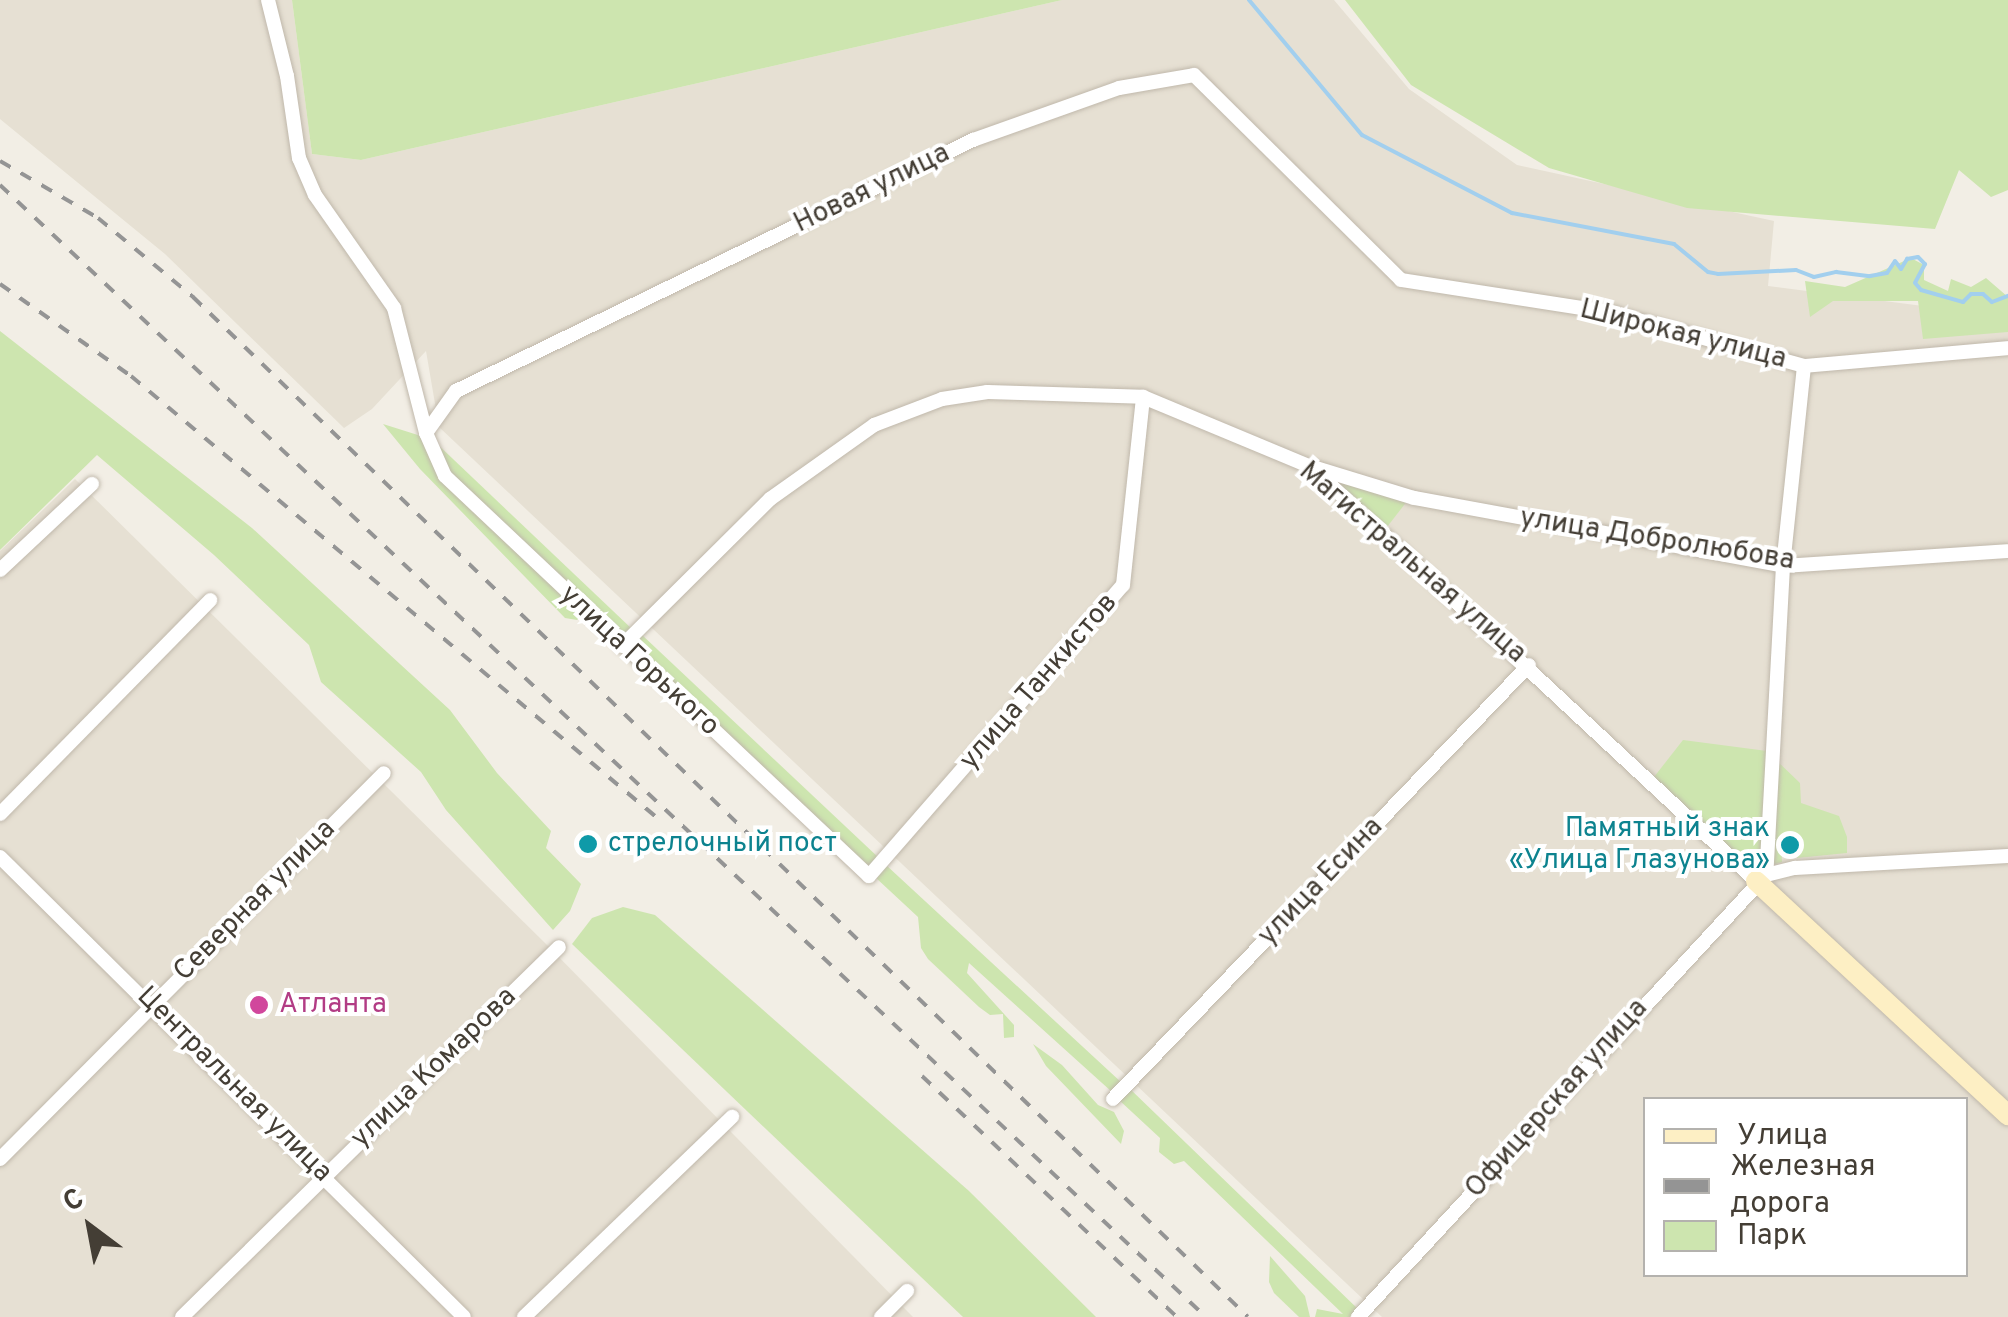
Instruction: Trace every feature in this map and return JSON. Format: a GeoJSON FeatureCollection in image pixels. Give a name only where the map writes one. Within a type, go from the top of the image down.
{"type":"FeatureCollection","features":[{"type":"Feature","properties":{"kind":"street"},"geometry":{"type":"LineString","coordinates":[[268,0],[287,76],[299,158],[315,194],[394,308],[426,433]]}},
{"type":"Feature","properties":{"kind":"street","name":"Новая улица"},"geometry":{"type":"LineString","coordinates":[[426,433],[456,390],[974,140],[1119,88],[1194,76],[1316,196]]}},
{"type":"Feature","properties":{"kind":"street","name":"Широкая улица"},"geometry":{"type":"LineString","coordinates":[[1316,196],[1402,280],[1613,312],[1804,366],[1783,566],[1761,878]]}},
{"type":"Feature","properties":{"kind":"street"},"geometry":{"type":"LineString","coordinates":[[1804,366],[2008,348]]}},
{"type":"Feature","properties":{"kind":"street","name":"Магистральная улица"},"geometry":{"type":"LineString","coordinates":[[622,646],[770,498],[828,453],[874,425],[942,399],[988,392],[1142,397],[1311,467],[1761,878],[2008,1115]]}},
{"type":"Feature","properties":{"kind":"street","name":"улица Танкистов"},"geometry":{"type":"LineString","coordinates":[[870,876],[1123,585],[1142,397]]}},
{"type":"Feature","properties":{"kind":"street","name":"улица Горького"},"geometry":{"type":"LineString","coordinates":[[426,433],[444,476],[870,876]]}},
{"type":"Feature","properties":{"kind":"street","name":"улица Добролюбова"},"geometry":{"type":"LineString","coordinates":[[1311,467],[1414,498],[1783,566],[2008,550]]}},
{"type":"Feature","properties":{"kind":"street"},"geometry":{"type":"LineString","coordinates":[[0,570],[92,484]]}},
{"type":"Feature","properties":{"kind":"street"},"geometry":{"type":"LineString","coordinates":[[0,814],[210,600]]}},
{"type":"Feature","properties":{"kind":"street","name":"улица Есина"},"geometry":{"type":"LineString","coordinates":[[1113,1099],[1529,666]]}},
{"type":"Feature","properties":{"kind":"street","name":"Северная улица"},"geometry":{"type":"LineString","coordinates":[[0,1159],[384,773]]}},
{"type":"Feature","properties":{"kind":"street"},"geometry":{"type":"LineString","coordinates":[[1761,878],[1795,868],[2008,856]]}},
{"type":"Feature","properties":{"kind":"street","name":"Центральная улица"},"geometry":{"type":"LineString","coordinates":[[0,857],[325,1174],[464,1317]]}},
{"type":"Feature","properties":{"kind":"street","name":"Офицерская улица"},"geometry":{"type":"LineString","coordinates":[[1358,1317],[1761,878]]}},
{"type":"Feature","properties":{"kind":"street","name":"улица Комарова"},"geometry":{"type":"LineString","coordinates":[[182,1317],[559,947]]}},
{"type":"Feature","properties":{"kind":"street"},"geometry":{"type":"LineString","coordinates":[[524,1317],[732,1118]]}},
{"type":"Feature","properties":{"kind":"street"},"geometry":{"type":"LineString","coordinates":[[881,1317],[907,1291]]}},
{"type":"Feature","properties":{"kind":"shaded area"},"geometry":{"type":"Polygon","coordinates":[[[0,0],[292,0],[312,154],[361,160],[1062,0],[1334,0],[1409,89],[1517,165],[1774,221],[1768,286],[2008,317],[2008,1317],[1382,1317],[439,427],[426,351],[372,409],[344,428],[165,254],[0,119],[0,0]]]}},
{"type":"Feature","properties":{"kind":"shaded area"},"geometry":{"type":"Polygon","coordinates":[[[75,479],[546,944],[913,1317],[0,1317],[0,551],[75,479]]]}},
{"type":"Feature","properties":{"kind":"green space"},"geometry":{"type":"Polygon","coordinates":[[[292,0],[1062,0],[361,160],[312,154],[292,0]]]}},
{"type":"Feature","properties":{"kind":"green space"},"geometry":{"type":"Polygon","coordinates":[[[1345,0],[2008,0],[2008,190],[1991,197],[1959,170],[1935,229],[1687,208],[1549,168],[1411,85],[1345,0]]]}},
{"type":"Feature","properties":{"kind":"green space"},"geometry":{"type":"Polygon","coordinates":[[[1911,258],[1924,265],[1924,280],[1948,291],[1951,279],[1971,287],[1986,278],[2008,297],[2008,332],[1923,339],[1918,301],[1833,301],[1810,317],[1805,281],[1845,287],[1911,258]]]}},
{"type":"Feature","properties":{"kind":"green space"},"geometry":{"type":"Polygon","coordinates":[[[0,331],[252,528],[450,710],[497,773],[551,831],[546,848],[581,884],[570,911],[553,930],[446,810],[421,772],[321,682],[309,645],[214,555],[97,455],[0,550],[0,331]]]}},
{"type":"Feature","properties":{"kind":"green space"},"geometry":{"type":"Polygon","coordinates":[[[383,424],[421,436],[441,477],[583,614],[577,620],[565,618],[420,469],[383,424]]]}},
{"type":"Feature","properties":{"kind":"green space"},"geometry":{"type":"Polygon","coordinates":[[[433,440],[632,629],[622,640],[448,474],[433,440]]]}},
{"type":"Feature","properties":{"kind":"green space"},"geometry":{"type":"Polygon","coordinates":[[[1330,478],[1408,500],[1387,527],[1330,478]]]}},
{"type":"Feature","properties":{"kind":"green space"},"geometry":{"type":"Polygon","coordinates":[[[641,634],[879,858],[869,869],[628,647],[641,634]]]}},
{"type":"Feature","properties":{"kind":"green space"},"geometry":{"type":"Polygon","coordinates":[[[1683,740],[1767,751],[1761,864],[1755,872],[1654,777],[1683,740]]]}},
{"type":"Feature","properties":{"kind":"green space"},"geometry":{"type":"Polygon","coordinates":[[[1774,758],[1800,783],[1801,803],[1839,816],[1847,837],[1847,853],[1797,858],[1794,835],[1781,838],[1782,862],[1769,866],[1774,758]]]}},
{"type":"Feature","properties":{"kind":"green space"},"geometry":{"type":"Polygon","coordinates":[[[886,865],[1122,1083],[1112,1092],[969,963],[967,973],[1014,1025],[1014,1037],[1004,1038],[1003,1014],[990,1015],[979,1007],[928,959],[921,948],[918,917],[875,877],[886,865]]]}},
{"type":"Feature","properties":{"kind":"green space"},"geometry":{"type":"Polygon","coordinates":[[[623,907],[655,915],[969,1191],[1096,1317],[963,1317],[572,944],[592,918],[623,907]]]}},
{"type":"Feature","properties":{"kind":"green space"},"geometry":{"type":"Polygon","coordinates":[[[1033,1044],[1062,1065],[1098,1105],[1114,1112],[1124,1131],[1121,1144],[1046,1066],[1033,1044]]]}},
{"type":"Feature","properties":{"kind":"green space"},"geometry":{"type":"Polygon","coordinates":[[[1129,1088],[1359,1310],[1353,1317],[1315,1317],[1317,1309],[1343,1314],[1184,1161],[1174,1164],[1159,1152],[1160,1138],[1119,1100],[1129,1088]]]}},
{"type":"Feature","properties":{"kind":"green space"},"geometry":{"type":"Polygon","coordinates":[[[1270,1256],[1305,1296],[1310,1317],[1299,1317],[1274,1293],[1269,1282],[1270,1256]]]}},
{"type":"Feature","properties":{"kind":"waterway"},"geometry":{"type":"LineString","coordinates":[[1249,0],[1362,135],[1512,213],[1674,244],[1708,272],[1718,274],[1796,270],[1814,277],[1836,272],[1870,276],[1887,273],[1895,261],[1901,269],[1907,259],[1918,257],[1925,264],[1915,283],[1921,290],[1963,302],[1971,294],[1983,294],[1992,302],[2008,296]]}},
{"type":"Feature","properties":{"kind":"railway"},"geometry":{"type":"LineString","coordinates":[[0,161],[98,218],[193,297],[1248,1317]]}},
{"type":"Feature","properties":{"kind":"railway"},"geometry":{"type":"LineString","coordinates":[[0,185],[1206,1317]]}},
{"type":"Feature","properties":{"kind":"railway"},"geometry":{"type":"LineString","coordinates":[[0,284],[131,376],[655,816]]}},
{"type":"Feature","properties":{"kind":"railway"},"geometry":{"type":"LineString","coordinates":[[922,1076],[1177,1317]]}},
{"type":"Feature","properties":{"kind":"place","name":"стрелочный пост"},"geometry":{"type":"Point","coordinates":[588,844]}},
{"type":"Feature","properties":{"kind":"place","name":"Памятный знак «Улица Глазунова»"},"geometry":{"type":"Point","coordinates":[1790,845]}},
{"type":"Feature","properties":{"kind":"place","name":"Атланта"},"geometry":{"type":"Point","coordinates":[259,1005]}}]}
